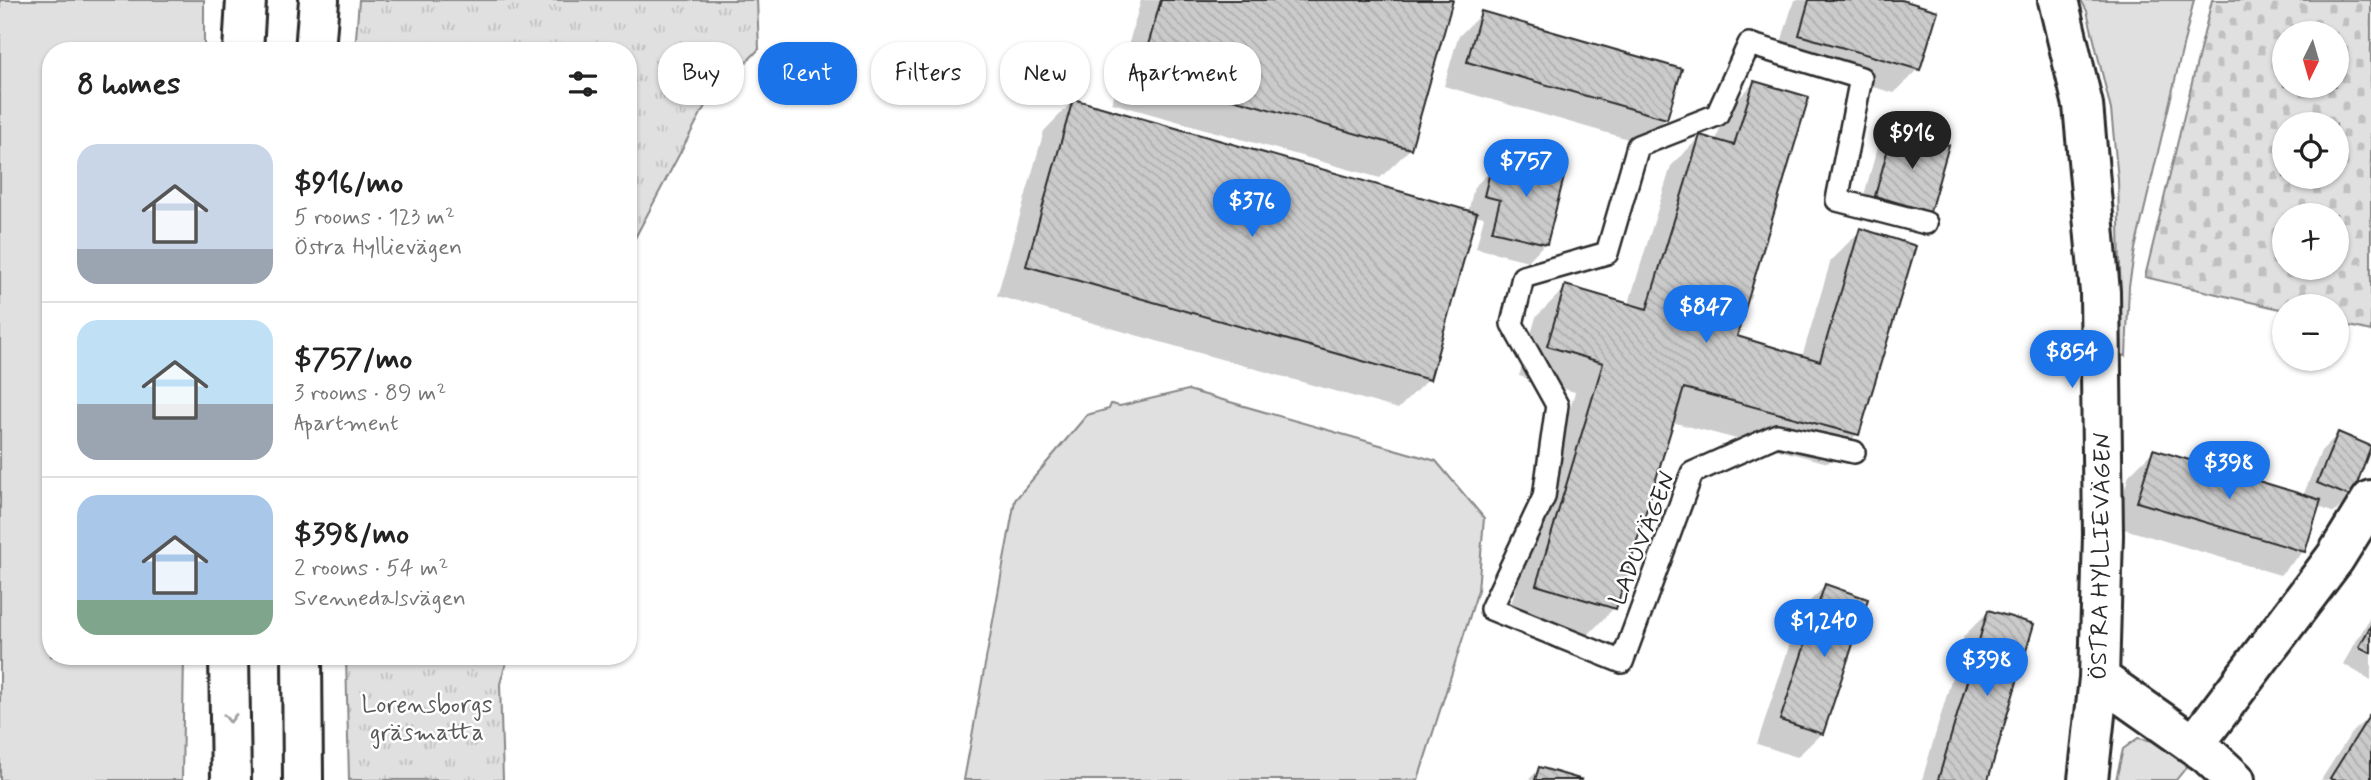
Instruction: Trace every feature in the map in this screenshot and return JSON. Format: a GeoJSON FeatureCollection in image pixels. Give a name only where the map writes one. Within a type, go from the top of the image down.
{"type":"FeatureCollection","features":[{"type":"Feature","properties":{"kind":"street"},"geometry":{"type":"LineString","coordinates":[[244,42],[246,0]]}},
{"type":"Feature","properties":{"kind":"street"},"geometry":{"type":"LineString","coordinates":[[316,42],[319,0]]}},
{"type":"Feature","properties":{"kind":"street","name":"ÖSTRA HYLLIEVÄGEN"},"geometry":{"type":"LineString","coordinates":[[2058,0],[2083,105],[2100,292],[2103,536],[2099,678],[2088,780]]}},
{"type":"Feature","properties":{"kind":"street"},"geometry":{"type":"LineString","coordinates":[[2194,745],[2335,558],[2371,500]]}},
{"type":"Feature","properties":{"kind":"street"},"geometry":{"type":"LineString","coordinates":[[229,665],[231,780]]}},
{"type":"Feature","properties":{"kind":"street"},"geometry":{"type":"LineString","coordinates":[[302,665],[303,780]]}},
{"type":"Feature","properties":{"kind":"street"},"geometry":{"type":"LineString","coordinates":[[2099,678],[2194,745],[2235,780]]}},
{"type":"Feature","properties":{"kind":"lane","name":"LADUVÄGEN"},"geometry":{"type":"LineString","coordinates":[[1854,453],[1777,435],[1692,473],[1622,662],[1491,609],[1544,497],[1557,405],[1512,324],[1523,277],[1607,253],[1638,146],[1717,115],[1749,44],[1861,78],[1837,200],[1926,223]]}},
{"type":"Feature","properties":{"kind":"green space"},"geometry":{"type":"Polygon","coordinates":[[[0,0],[204,0],[204,42],[42,42],[42,665],[184,665],[182,780],[0,780],[0,0]]]}},
{"type":"Feature","properties":{"kind":"green space"},"geometry":{"type":"Polygon","coordinates":[[[359,0],[757,0],[758,50],[744,65],[744,42],[658,42],[658,105],[705,105],[637,234],[637,42],[356,42],[359,0]]]}},
{"type":"Feature","properties":{"kind":"green space"},"geometry":{"type":"Polygon","coordinates":[[[2081,0],[2194,0],[2135,249],[2129,286],[2126,356],[2122,355],[2118,179],[2111,110],[2087,11],[2081,0]]]}},
{"type":"Feature","properties":{"kind":"green space"},"geometry":{"type":"Polygon","coordinates":[[[2212,0],[2371,0],[2371,331],[2349,326],[2349,294],[2272,294],[2272,307],[2145,277],[2212,0]]]}},
{"type":"Feature","properties":{"kind":"green space"},"geometry":{"type":"Polygon","coordinates":[[[1188,390],[1436,461],[1484,518],[1478,590],[1418,780],[964,780],[1015,500],[1087,415],[1109,409],[1111,404],[1120,406],[1188,390]]]}},
{"type":"Feature","properties":{"kind":"green space","name":"Lorensborgs gräsmatta"},"geometry":{"type":"Polygon","coordinates":[[[346,665],[505,665],[500,684],[503,780],[349,780],[346,665]]]}},
{"type":"Feature","properties":{"kind":"green space"},"geometry":{"type":"Polygon","coordinates":[[[2138,738],[2163,743],[2188,765],[2176,780],[2116,780],[2123,749],[2138,738]]]}},
{"type":"Feature","properties":{"kind":"building"},"geometry":{"type":"Polygon","coordinates":[[[1161,0],[1453,0],[1411,149],[1254,105],[1261,105],[1261,42],[1149,42],[1161,0]]]}},
{"type":"Feature","properties":{"kind":"building"},"geometry":{"type":"Polygon","coordinates":[[[1809,0],[1902,0],[1938,11],[1920,70],[1799,35],[1809,0]]]}},
{"type":"Feature","properties":{"kind":"building"},"geometry":{"type":"Polygon","coordinates":[[[1481,11],[1682,69],[1667,119],[1467,62],[1481,11]]]}},
{"type":"Feature","properties":{"kind":"building"},"geometry":{"type":"Polygon","coordinates":[[[1754,81],[1809,97],[1737,336],[1820,361],[1860,228],[1916,246],[1859,435],[1684,388],[1616,609],[1536,585],[1603,363],[1547,346],[1565,285],[1647,309],[1700,135],[1734,145],[1754,81]]]}},
{"type":"Feature","properties":{"kind":"building"},"geometry":{"type":"Polygon","coordinates":[[[1090,104],[1477,213],[1430,380],[1026,266],[1071,105],[1090,104]]]}},
{"type":"Feature","properties":{"kind":"building"},"geometry":{"type":"Polygon","coordinates":[[[1893,130],[1949,145],[1930,212],[1875,196],[1893,130]]]}},
{"type":"Feature","properties":{"kind":"building"},"geometry":{"type":"Polygon","coordinates":[[[1518,156],[1566,169],[1547,244],[1492,231],[1500,200],[1484,196],[1491,168],[1514,173],[1518,156]]]}},
{"type":"Feature","properties":{"kind":"building"},"geometry":{"type":"Polygon","coordinates":[[[2338,432],[2371,446],[2352,497],[2317,483],[2338,432]]]}},
{"type":"Feature","properties":{"kind":"building"},"geometry":{"type":"Polygon","coordinates":[[[2153,449],[2321,500],[2305,552],[2137,502],[2153,449]]]}},
{"type":"Feature","properties":{"kind":"building"},"geometry":{"type":"Polygon","coordinates":[[[1825,584],[1868,599],[1823,734],[1780,720],[1825,584]]]}},
{"type":"Feature","properties":{"kind":"building"},"geometry":{"type":"Polygon","coordinates":[[[1988,610],[2034,624],[1988,780],[1938,780],[1988,610]]]}},
{"type":"Feature","properties":{"kind":"building"},"geometry":{"type":"Polygon","coordinates":[[[2371,625],[2371,653],[2359,647],[2371,625]]]}},
{"type":"Feature","properties":{"kind":"building"},"geometry":{"type":"Polygon","coordinates":[[[2371,713],[2371,780],[2332,780],[2330,778],[2371,713]]]}},
{"type":"Feature","properties":{"kind":"building"},"geometry":{"type":"Polygon","coordinates":[[[1539,767],[1583,780],[1535,780],[1539,767]]]}}]}
